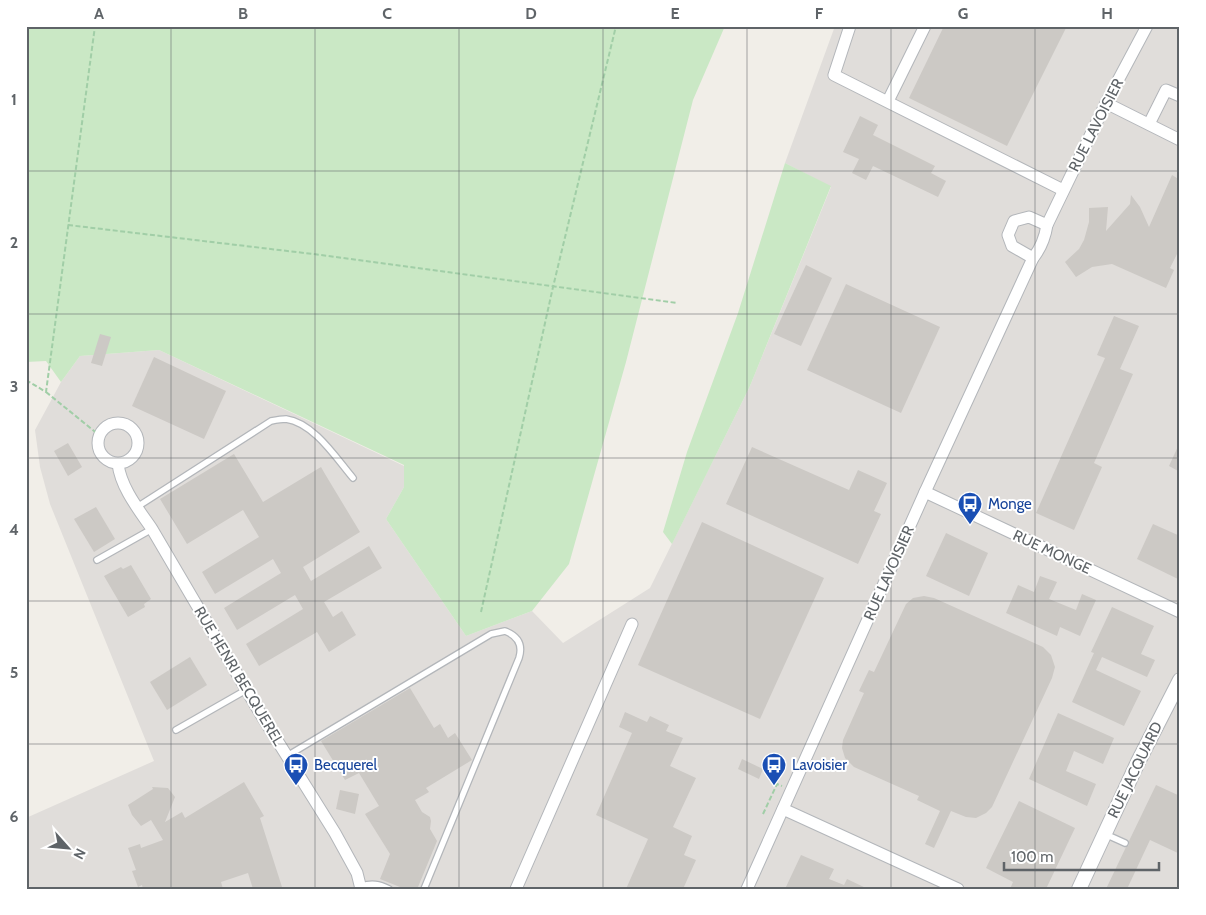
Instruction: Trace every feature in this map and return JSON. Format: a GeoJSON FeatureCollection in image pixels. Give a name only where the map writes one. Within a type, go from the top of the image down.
{"type":"FeatureCollection","features":[{"type":"Feature","properties":{"kind":"street"},"geometry":{"type":"LineString","coordinates":[[850,26],[834,75],[1063,190]]}},
{"type":"Feature","properties":{"kind":"street"},"geometry":{"type":"LineString","coordinates":[[888,101],[925,26]]}},
{"type":"Feature","properties":{"kind":"street","name":"RUE LAVOISIER"},"geometry":{"type":"LineString","coordinates":[[747,889],[925,492],[1033,258],[1045,238],[1048,225],[1063,190],[1147,26]]}},
{"type":"Feature","properties":{"kind":"street"},"geometry":{"type":"LineString","coordinates":[[1148,124],[1166,90],[1180,96]]}},
{"type":"Feature","properties":{"kind":"street"},"geometry":{"type":"LineString","coordinates":[[1106,103],[1180,140]]}},
{"type":"Feature","properties":{"kind":"street"},"geometry":{"type":"LineString","coordinates":[[1033,258],[1012,246],[1008,235],[1014,221],[1029,217],[1048,225]]}},
{"type":"Feature","properties":{"kind":"street"},"geometry":{"type":"LineString","coordinates":[[122,423],[128,425],[137,435],[138,448],[135,455],[124,463],[118,464],[105,459],[101,454],[98,448],[99,435],[108,425],[122,423]]}},
{"type":"Feature","properties":{"kind":"street","name":"RUE HENRI BECQUEREL"},"geometry":{"type":"LineString","coordinates":[[118,464],[122,481],[137,507],[246,690],[336,833],[357,873],[361,888]]}},
{"type":"Feature","properties":{"kind":"street","name":"RUE MONGE"},"geometry":{"type":"LineString","coordinates":[[925,492],[1180,612]]}},
{"type":"Feature","properties":{"kind":"street"},"geometry":{"type":"LineString","coordinates":[[516,889],[632,624]]}},
{"type":"Feature","properties":{"kind":"street","name":"RUE JACQUARD"},"geometry":{"type":"LineString","coordinates":[[1080,889],[1180,680]]}},
{"type":"Feature","properties":{"kind":"street"},"geometry":{"type":"LineString","coordinates":[[783,809],[958,889]]}},
{"type":"Feature","properties":{"kind":"lane"},"geometry":{"type":"LineString","coordinates":[[137,507],[271,421],[285,419],[301,423],[314,433],[352,478]]}},
{"type":"Feature","properties":{"kind":"lane"},"geometry":{"type":"LineString","coordinates":[[97,560],[152,530]]}},
{"type":"Feature","properties":{"kind":"lane"},"geometry":{"type":"LineString","coordinates":[[287,756],[491,634],[505,631],[516,638],[521,647],[519,658],[424,889]]}},
{"type":"Feature","properties":{"kind":"lane"},"geometry":{"type":"LineString","coordinates":[[176,730],[246,690]]}},
{"type":"Feature","properties":{"kind":"lane"},"geometry":{"type":"LineString","coordinates":[[1105,834],[1125,843]]}},
{"type":"Feature","properties":{"kind":"lane"},"geometry":{"type":"LineString","coordinates":[[361,888],[378,884],[390,889]]}},
{"type":"Feature","properties":{"kind":"path"},"geometry":{"type":"LineString","coordinates":[[46,392],[95,26]]}},
{"type":"Feature","properties":{"kind":"path"},"geometry":{"type":"LineString","coordinates":[[481,612],[554,286],[616,26]]}},
{"type":"Feature","properties":{"kind":"path"},"geometry":{"type":"LineString","coordinates":[[68,225],[313,254],[677,303]]}},
{"type":"Feature","properties":{"kind":"path"},"geometry":{"type":"LineString","coordinates":[[26,380],[46,392],[99,435]]}},
{"type":"Feature","properties":{"kind":"path"},"geometry":{"type":"LineString","coordinates":[[763,814],[777,784],[791,790]]}},
{"type":"Feature","properties":{"kind":"shaded area"},"geometry":{"type":"Polygon","coordinates":[[[835,26],[1180,26],[1180,889],[32,889],[26,883],[26,818],[154,761],[50,504],[40,467],[35,430],[61,382],[80,356],[159,350],[404,466],[404,487],[386,519],[466,636],[532,611],[563,643],[650,588],[750,386],[831,187],[785,163],[835,26]]]}},
{"type":"Feature","properties":{"kind":"green space"},"geometry":{"type":"Polygon","coordinates":[[[26,26],[725,26],[693,100],[626,362],[569,564],[532,611],[466,636],[386,519],[404,487],[404,465],[159,350],[80,356],[61,382],[46,361],[26,362],[26,26]]]}},
{"type":"Feature","properties":{"kind":"green space"},"geometry":{"type":"Polygon","coordinates":[[[785,163],[831,186],[750,386],[672,544],[663,532],[687,452],[738,313],[785,163]]]}},
{"type":"Feature","properties":{"kind":"building"},"geometry":{"type":"Polygon","coordinates":[[[944,26],[1067,26],[1007,146],[909,98],[944,26]]]}},
{"type":"Feature","properties":{"kind":"building"},"geometry":{"type":"Polygon","coordinates":[[[860,116],[878,125],[873,135],[935,166],[931,173],[946,181],[938,197],[873,166],[866,180],[852,173],[859,159],[843,152],[860,116]]]}},
{"type":"Feature","properties":{"kind":"building"},"geometry":{"type":"Polygon","coordinates":[[[1172,175],[1180,180],[1180,248],[1170,268],[1174,270],[1166,288],[1112,264],[1092,267],[1076,277],[1065,262],[1079,249],[1084,240],[1089,222],[1089,208],[1108,207],[1106,231],[1130,204],[1131,195],[1140,207],[1149,227],[1172,175]]]}},
{"type":"Feature","properties":{"kind":"building"},"geometry":{"type":"Polygon","coordinates":[[[806,265],[832,278],[801,346],[774,334],[806,265]]]}},
{"type":"Feature","properties":{"kind":"building"},"geometry":{"type":"Polygon","coordinates":[[[846,284],[940,327],[901,413],[807,370],[846,284]]]}},
{"type":"Feature","properties":{"kind":"building"},"geometry":{"type":"Polygon","coordinates":[[[1114,316],[1139,326],[1120,369],[1133,374],[1094,463],[1102,467],[1074,530],[1036,513],[1105,358],[1097,355],[1114,316]]]}},
{"type":"Feature","properties":{"kind":"building"},"geometry":{"type":"Polygon","coordinates":[[[100,334],[111,337],[102,366],[91,363],[100,334]]]}},
{"type":"Feature","properties":{"kind":"building"},"geometry":{"type":"Polygon","coordinates":[[[154,357],[226,391],[204,439],[132,406],[154,357]]]}},
{"type":"Feature","properties":{"kind":"building"},"geometry":{"type":"Polygon","coordinates":[[[1180,442],[1180,472],[1169,466],[1180,442]]]}},
{"type":"Feature","properties":{"kind":"building"},"geometry":{"type":"Polygon","coordinates":[[[68,443],[82,467],[68,476],[54,451],[68,443]]]}},
{"type":"Feature","properties":{"kind":"building"},"geometry":{"type":"Polygon","coordinates":[[[752,447],[849,490],[858,470],[887,483],[874,511],[881,514],[858,564],[726,504],[752,447]]]}},
{"type":"Feature","properties":{"kind":"building"},"geometry":{"type":"Polygon","coordinates":[[[234,454],[263,502],[321,467],[360,532],[303,567],[311,581],[369,546],[382,568],[324,602],[333,617],[342,611],[356,635],[329,652],[317,632],[259,666],[246,644],[303,609],[295,595],[237,630],[224,608],[281,573],[273,559],[215,594],[202,572],[259,537],[243,510],[187,544],[160,499],[234,454]]]}},
{"type":"Feature","properties":{"kind":"building"},"geometry":{"type":"Polygon","coordinates":[[[96,507],[115,539],[94,552],[74,519],[96,507]]]}},
{"type":"Feature","properties":{"kind":"building"},"geometry":{"type":"Polygon","coordinates":[[[702,522],[824,578],[760,719],[638,665],[702,522]]]}},
{"type":"Feature","properties":{"kind":"building"},"geometry":{"type":"Polygon","coordinates":[[[1153,524],[1180,536],[1180,580],[1137,559],[1153,524]]]}},
{"type":"Feature","properties":{"kind":"building"},"geometry":{"type":"Polygon","coordinates":[[[946,533],[988,553],[969,596],[926,576],[946,533]]]}},
{"type":"Feature","properties":{"kind":"building"},"geometry":{"type":"Polygon","coordinates":[[[131,565],[151,599],[144,604],[145,607],[128,617],[104,576],[121,567],[123,569],[131,565]]]}},
{"type":"Feature","properties":{"kind":"building"},"geometry":{"type":"Polygon","coordinates":[[[1040,576],[1057,582],[1049,599],[1076,610],[1082,594],[1096,600],[1080,636],[1060,627],[1057,636],[1006,613],[1018,585],[1034,592],[1040,576]]]}},
{"type":"Feature","properties":{"kind":"building"},"geometry":{"type":"Polygon","coordinates":[[[924,596],[934,598],[1043,647],[1051,655],[1055,667],[1052,678],[992,807],[986,813],[976,818],[966,817],[951,811],[934,848],[925,844],[940,811],[917,800],[919,796],[854,767],[845,758],[842,748],[843,740],[864,693],[859,691],[869,670],[874,672],[906,604],[913,598],[924,596]]]}},
{"type":"Feature","properties":{"kind":"building"},"geometry":{"type":"Polygon","coordinates":[[[1112,607],[1154,626],[1141,654],[1155,660],[1147,677],[1102,657],[1096,670],[1141,691],[1124,726],[1072,702],[1094,653],[1091,652],[1112,607]]]}},
{"type":"Feature","properties":{"kind":"building"},"geometry":{"type":"Polygon","coordinates":[[[190,657],[207,685],[167,710],[150,682],[190,657]]]}},
{"type":"Feature","properties":{"kind":"building"},"geometry":{"type":"Polygon","coordinates":[[[410,688],[434,728],[440,724],[448,738],[455,733],[472,760],[426,788],[429,792],[415,800],[422,812],[430,817],[430,829],[437,841],[418,887],[405,889],[380,879],[390,854],[365,814],[379,806],[359,773],[345,780],[321,741],[410,688]]]}},
{"type":"Feature","properties":{"kind":"building"},"geometry":{"type":"Polygon","coordinates":[[[625,712],[647,722],[650,716],[669,725],[666,731],[683,738],[670,766],[696,778],[673,827],[692,836],[684,855],[696,860],[683,889],[626,889],[648,839],[596,815],[632,733],[619,727],[625,712]]]}},
{"type":"Feature","properties":{"kind":"building"},"geometry":{"type":"Polygon","coordinates":[[[1058,713],[1114,738],[1103,764],[1074,751],[1066,771],[1096,784],[1087,806],[1029,779],[1058,713]]]}},
{"type":"Feature","properties":{"kind":"building"},"geometry":{"type":"Polygon","coordinates":[[[742,759],[763,769],[759,779],[738,769],[742,759]]]}},
{"type":"Feature","properties":{"kind":"building"},"geometry":{"type":"Polygon","coordinates":[[[244,782],[264,816],[260,818],[282,887],[277,889],[253,889],[248,873],[221,882],[223,889],[143,889],[142,885],[138,887],[132,871],[136,870],[128,848],[140,844],[141,848],[163,840],[151,820],[141,826],[132,815],[128,805],[153,789],[152,787],[168,788],[175,797],[165,822],[182,812],[185,818],[244,782]]]}},
{"type":"Feature","properties":{"kind":"building"},"geometry":{"type":"Polygon","coordinates":[[[1156,785],[1180,796],[1180,854],[1150,840],[1127,889],[1106,889],[1126,847],[1129,845],[1129,841],[1156,785]]]}},
{"type":"Feature","properties":{"kind":"building"},"geometry":{"type":"Polygon","coordinates":[[[340,790],[359,794],[355,814],[336,809],[340,790]]]}},
{"type":"Feature","properties":{"kind":"building"},"geometry":{"type":"Polygon","coordinates":[[[1019,801],[1075,828],[1046,889],[1010,889],[1013,882],[986,868],[1019,801]]]}},
{"type":"Feature","properties":{"kind":"building"},"geometry":{"type":"Polygon","coordinates":[[[801,855],[834,869],[829,879],[844,885],[847,879],[868,889],[785,889],[801,855]]]}},
{"type":"Feature","properties":{"kind":"place","name":"Monge"},"geometry":{"type":"Point","coordinates":[970,525]}},
{"type":"Feature","properties":{"kind":"place","name":"Becquerel"},"geometry":{"type":"Point","coordinates":[296,786]}},
{"type":"Feature","properties":{"kind":"place","name":"Lavoisier"},"geometry":{"type":"Point","coordinates":[774,786]}}]}
